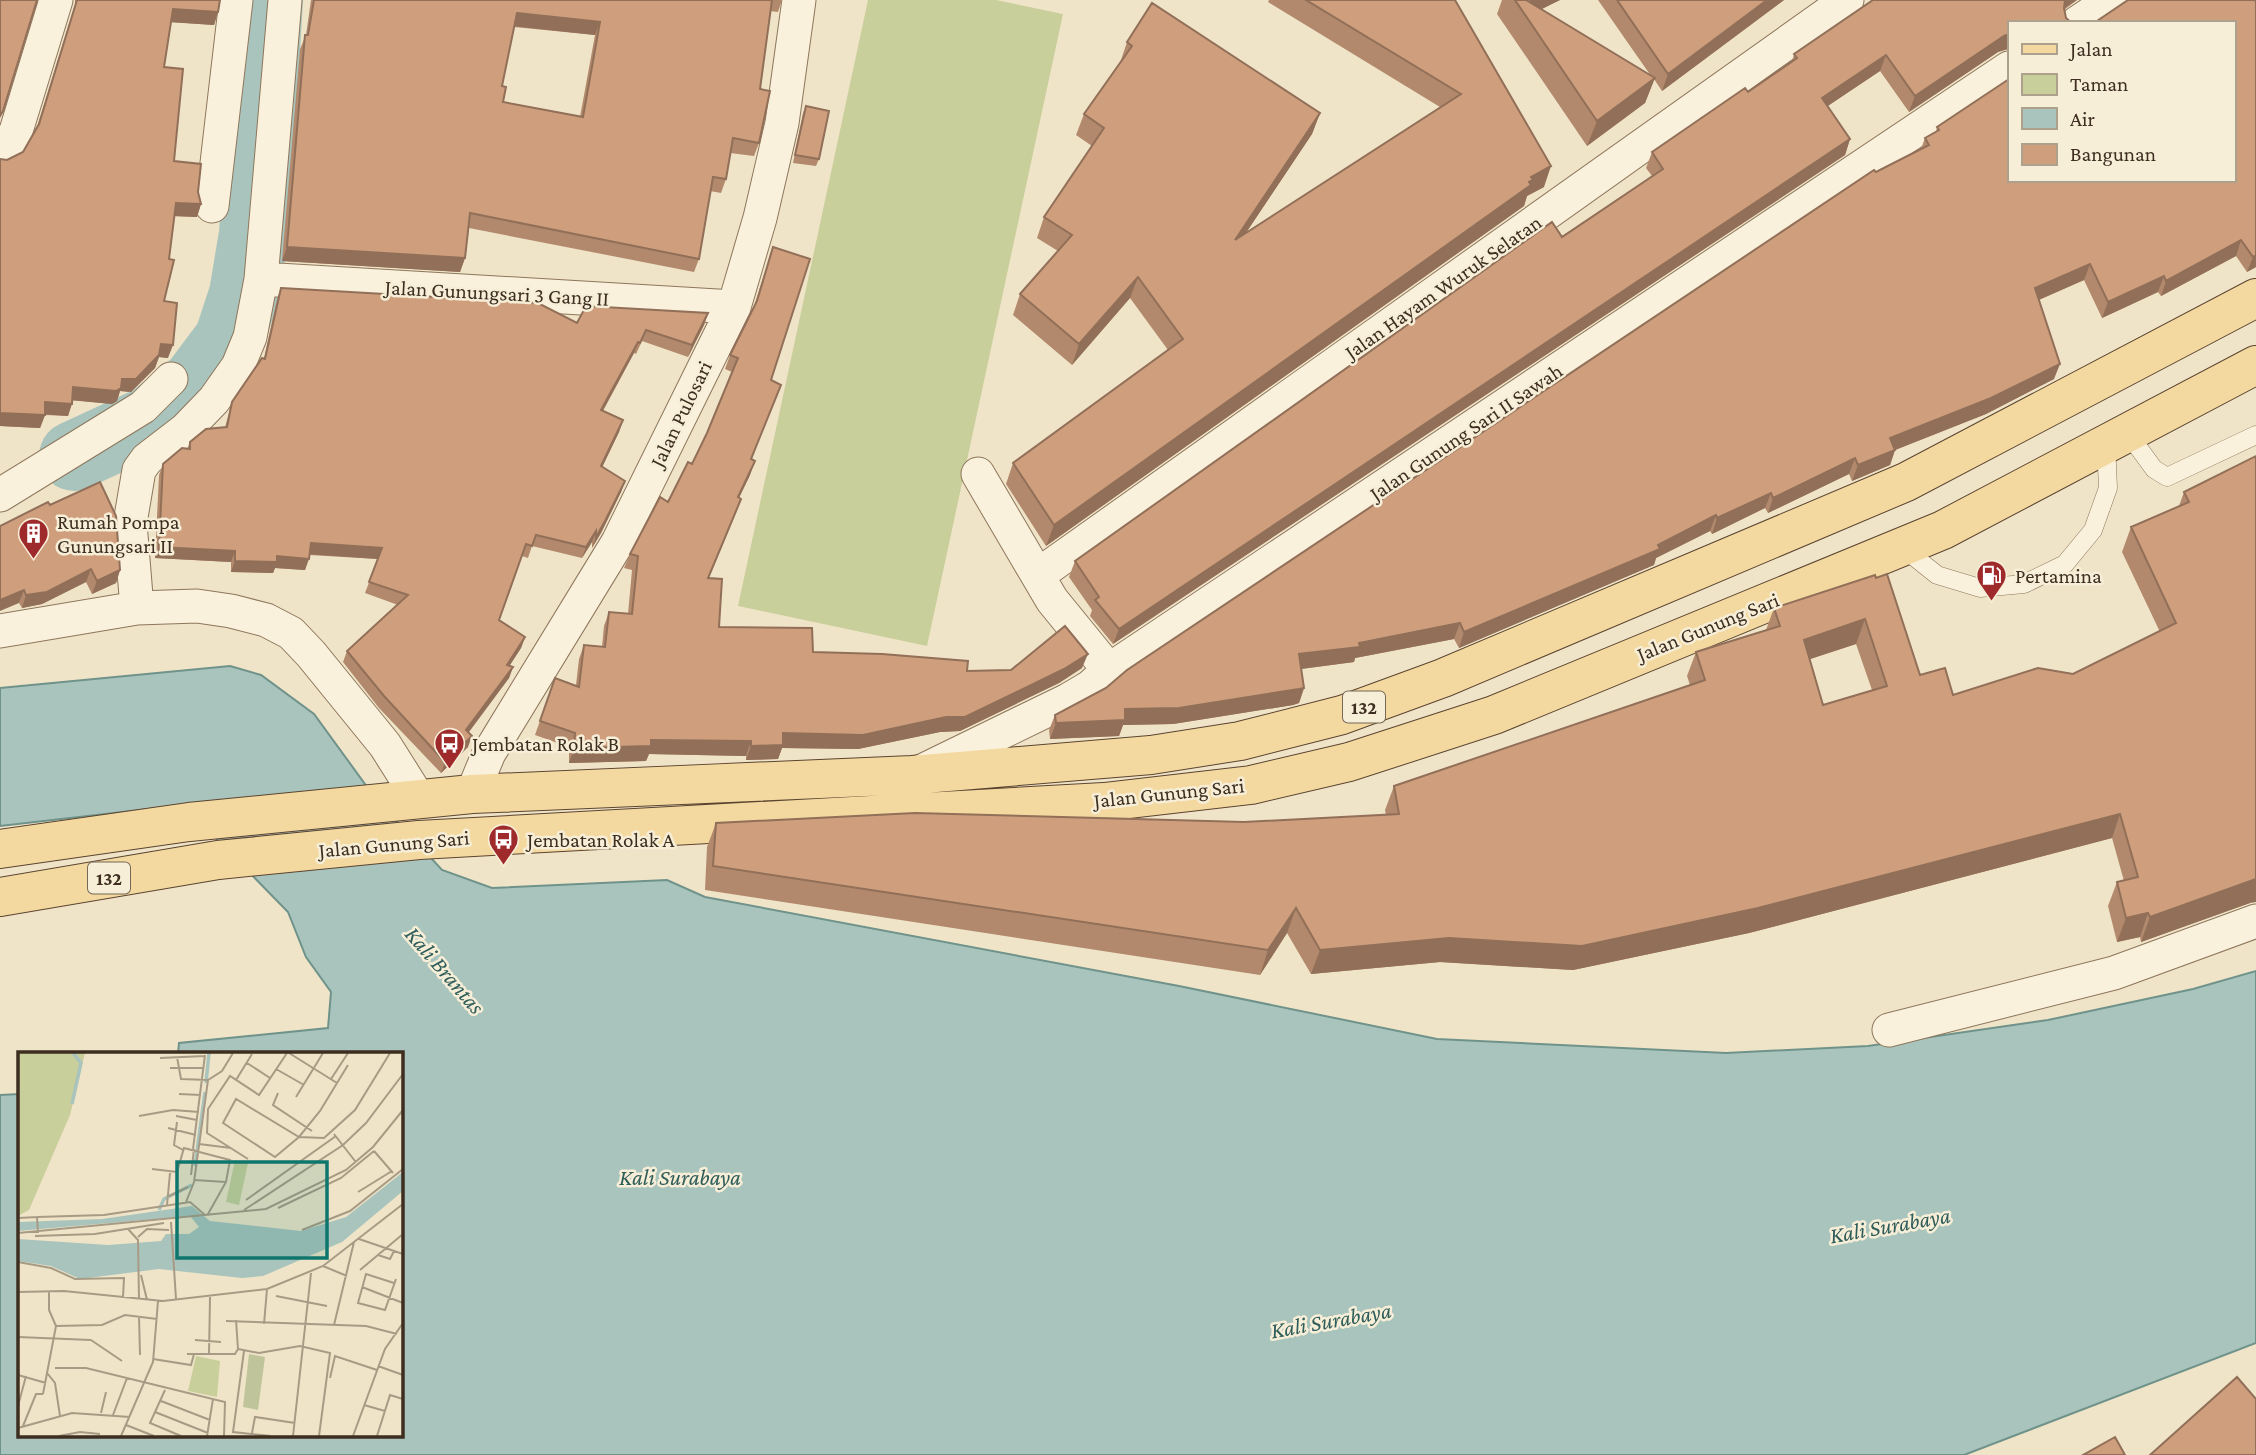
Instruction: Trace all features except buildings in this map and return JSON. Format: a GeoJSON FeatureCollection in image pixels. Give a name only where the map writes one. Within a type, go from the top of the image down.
{"type":"FeatureCollection","features":[{"type":"Feature","properties":{"kind":"main road","name":"Jalan Gunung Sari"},"geometry":{"type":"LineString","coordinates":[[0,849],[190,822],[472,794],[912,775],[1151,755],[1240,741],[1342,715],[1443,678],[1906,482],[2256,298]]}},
{"type":"Feature","properties":{"kind":"main road","name":"Jalan Gunung Sari"},"geometry":{"type":"LineString","coordinates":[[0,897],[218,860],[419,840],[1104,802],[1251,785],[1349,762],[1494,715],[1943,530],[2256,365]]}},
{"type":"Feature","properties":{"kind":"main road"},"geometry":{"type":"LineString","coordinates":[[1443,678],[1461,726]]}},
{"type":"Feature","properties":{"kind":"street"},"geometry":{"type":"LineString","coordinates":[[0,154],[7,149],[16,131],[56,0]]}},
{"type":"Feature","properties":{"kind":"street"},"geometry":{"type":"LineString","coordinates":[[236,0],[215,196],[263,197]]}},
{"type":"Feature","properties":{"kind":"street"},"geometry":{"type":"LineString","coordinates":[[138,608],[130,523],[139,470],[147,459],[215,400],[238,366],[250,337],[261,279],[263,197],[285,0]]}},
{"type":"Feature","properties":{"kind":"street","name":"Jalan Pulosari"},"geometry":{"type":"LineString","coordinates":[[472,794],[495,742],[618,542],[734,307],[760,218],[782,123],[799,0]]}},
{"type":"Feature","properties":{"kind":"street","name":"Jalan Hayam Wuruk Selatan"},"geometry":{"type":"LineString","coordinates":[[1038,575],[1847,0]]}},
{"type":"Feature","properties":{"kind":"street"},"geometry":{"type":"LineString","coordinates":[[2080,21],[2111,0]]}},
{"type":"Feature","properties":{"kind":"street","name":"Jalan Gunung Sari II Sawah"},"geometry":{"type":"LineString","coordinates":[[912,775],[1090,687],[1109,670],[2008,69]]}},
{"type":"Feature","properties":{"kind":"street","name":"Jalan Gunungsari 3 Gang II"},"geometry":{"type":"LineString","coordinates":[[261,279],[734,307]]}},
{"type":"Feature","properties":{"kind":"street"},"geometry":{"type":"LineString","coordinates":[[0,495],[143,407],[163,391],[184,427]]}},
{"type":"Feature","properties":{"kind":"street"},"geometry":{"type":"LineString","coordinates":[[978,474],[1052,600],[1109,670]]}},
{"type":"Feature","properties":{"kind":"street","name":"Jalan Gunung Sari"},"geometry":{"type":"LineString","coordinates":[[0,631],[138,608],[197,606],[267,620],[291,634],[311,654],[385,745],[404,801]]}},
{"type":"Feature","properties":{"kind":"street"},"geometry":{"type":"LineString","coordinates":[[1889,1030],[2114,973],[2256,921]]}},
{"type":"Feature","properties":{"kind":"lane"},"geometry":{"type":"LineString","coordinates":[[1902,547],[1937,575],[1980,589],[2024,584],[2065,564],[2094,530],[2108,488],[2117,438],[2167,477],[2256,435]]}},
{"type":"Feature","properties":{"kind":"green space"},"geometry":{"type":"Polygon","coordinates":[[[868,0],[996,0],[1063,14],[927,646],[738,606],[868,0]]]}},
{"type":"Feature","properties":{"kind":"water","name":"Kali Surabaya"},"geometry":{"type":"Polygon","coordinates":[[[230,666],[261,675],[314,714],[373,795],[442,870],[492,888],[667,880],[705,897],[1179,986],[1437,1039],[1726,1053],[1868,1046],[2048,1020],[2193,989],[2256,971],[2256,1343],[1964,1455],[0,1455],[0,1095],[18,1094],[18,1438],[402,1438],[402,1052],[178,1052],[179,1043],[328,1028],[331,992],[306,957],[288,912],[193,815],[175,806],[0,826],[0,688],[230,666]]]}},
{"type":"Feature","properties":{"kind":"waterway"},"geometry":{"type":"LineString","coordinates":[[74,456],[152,420],[196,384],[229,340],[244,294],[254,234],[268,0]]}},
{"type":"Feature","properties":{"kind":"place","name":"Rumah Pompa Gunungsari II"},"geometry":{"type":"Point","coordinates":[34,561]}},
{"type":"Feature","properties":{"kind":"place","name":"Pertamina"},"geometry":{"type":"Point","coordinates":[1992,603]}},
{"type":"Feature","properties":{"kind":"place","name":"Jembatan Rolak B"},"geometry":{"type":"Point","coordinates":[449,771]}},
{"type":"Feature","properties":{"kind":"place","name":"Jembatan Rolak A"},"geometry":{"type":"Point","coordinates":[504,867]}},
{"type":"Feature","properties":{"kind":"water label","name":"Kali Brantas"},"geometry":{"type":"Point","coordinates":[445,970]}}]}
